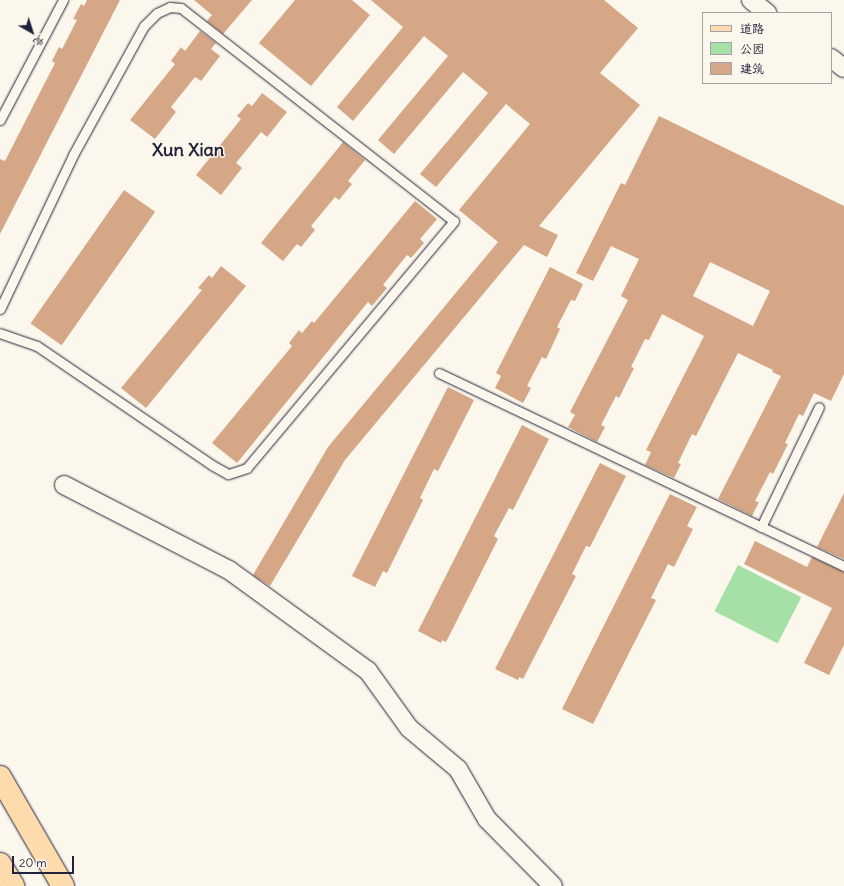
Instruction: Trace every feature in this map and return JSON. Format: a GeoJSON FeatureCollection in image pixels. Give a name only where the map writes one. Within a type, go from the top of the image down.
{"type":"FeatureCollection","features":[{"type":"Feature","properties":{"kind":"main road"},"geometry":{"type":"LineString","coordinates":[[0,777],[63,886]]}},
{"type":"Feature","properties":{"kind":"main road"},"geometry":{"type":"LineString","coordinates":[[0,864],[13,886]]}},
{"type":"Feature","properties":{"kind":"street"},"geometry":{"type":"LineString","coordinates":[[751,0],[766,12]]}},
{"type":"Feature","properties":{"kind":"street"},"geometry":{"type":"LineString","coordinates":[[832,59],[844,68]]}},
{"type":"Feature","properties":{"kind":"street"},"geometry":{"type":"LineString","coordinates":[[64,485],[229,570],[368,671],[409,728],[458,768],[487,819],[553,886]]}},
{"type":"Feature","properties":{"kind":"lane"},"geometry":{"type":"LineString","coordinates":[[0,120],[63,0]]}},
{"type":"Feature","properties":{"kind":"lane"},"geometry":{"type":"LineString","coordinates":[[0,309],[73,154],[144,26],[157,13],[170,7],[181,8],[454,221],[247,468],[228,474],[212,465],[37,346],[0,333]]}},
{"type":"Feature","properties":{"kind":"lane"},"geometry":{"type":"LineString","coordinates":[[439,373],[844,566]]}},
{"type":"Feature","properties":{"kind":"lane"},"geometry":{"type":"LineString","coordinates":[[761,527],[819,407]]}},
{"type":"Feature","properties":{"kind":"green space"},"geometry":{"type":"Polygon","coordinates":[[[738,565],[801,597],[778,644],[714,611],[738,565]]]}},
{"type":"Feature","properties":{"kind":"building"},"geometry":{"type":"Polygon","coordinates":[[[87,0],[120,0],[0,234],[0,159],[5,161],[55,63],[52,61],[59,47],[62,49],[77,20],[73,19],[81,4],[84,6],[87,0]]]}},
{"type":"Feature","properties":{"kind":"building"},"geometry":{"type":"Polygon","coordinates":[[[194,0],[252,0],[223,34],[207,21],[212,15],[194,0]]]}},
{"type":"Feature","properties":{"kind":"building"},"geometry":{"type":"Polygon","coordinates":[[[295,0],[352,0],[370,15],[311,86],[259,43],[295,0]]]}},
{"type":"Feature","properties":{"kind":"building"},"geometry":{"type":"Polygon","coordinates":[[[371,0],[604,0],[638,28],[600,73],[640,105],[539,226],[558,235],[547,257],[524,245],[345,460],[270,586],[253,575],[328,447],[498,242],[459,210],[530,124],[506,104],[436,187],[420,174],[488,93],[463,72],[394,154],[378,140],[448,56],[424,36],[353,121],[337,107],[403,27],[371,0]]]}},
{"type":"Feature","properties":{"kind":"building"},"geometry":{"type":"Polygon","coordinates":[[[200,31],[216,43],[211,49],[220,56],[201,81],[195,77],[171,107],[176,112],[155,139],[130,120],[175,64],[171,61],[181,47],[185,51],[200,31]]]}},
{"type":"Feature","properties":{"kind":"building"},"geometry":{"type":"Polygon","coordinates":[[[262,93],[287,112],[267,137],[261,132],[236,163],[242,168],[221,195],[196,175],[241,119],[237,116],[248,103],[252,106],[262,93]]]}},
{"type":"Feature","properties":{"kind":"building"},"geometry":{"type":"Polygon","coordinates":[[[659,116],[844,206],[844,374],[831,401],[814,393],[803,416],[799,414],[785,443],[788,444],[773,474],[770,472],[755,501],[759,502],[752,516],[718,499],[781,376],[772,372],[773,370],[738,353],[696,436],[692,434],[678,463],[681,464],[674,478],[645,465],[651,452],[646,450],[704,336],[662,314],[649,340],[645,339],[631,367],[634,368],[619,398],[616,396],[601,425],[605,427],[597,442],[568,427],[575,415],[570,412],[628,300],[621,296],[639,259],[611,246],[593,281],[576,273],[621,183],[625,185],[659,116]],[[710,262],[693,296],[753,326],[770,291],[710,262]]]}},
{"type":"Feature","properties":{"kind":"building"},"geometry":{"type":"Polygon","coordinates":[[[343,142],[365,160],[348,181],[352,184],[339,200],[335,197],[311,226],[315,230],[301,247],[297,244],[283,261],[261,243],[343,142]]]}},
{"type":"Feature","properties":{"kind":"building"},"geometry":{"type":"Polygon","coordinates":[[[124,190],[155,212],[62,345],[31,324],[124,190]]]}},
{"type":"Feature","properties":{"kind":"building"},"geometry":{"type":"Polygon","coordinates":[[[415,201],[437,219],[420,239],[424,243],[411,258],[407,255],[383,285],[387,288],[372,306],[368,302],[237,463],[212,443],[292,346],[289,343],[299,330],[302,333],[312,321],[314,323],[415,201]]]}},
{"type":"Feature","properties":{"kind":"building"},"geometry":{"type":"Polygon","coordinates":[[[221,266],[246,286],[146,408],[121,388],[202,290],[198,288],[209,275],[212,278],[221,266]]]}},
{"type":"Feature","properties":{"kind":"building"},"geometry":{"type":"Polygon","coordinates":[[[550,267],[583,284],[575,301],[571,300],[557,327],[560,329],[546,359],[542,357],[527,386],[531,388],[523,403],[495,388],[501,376],[496,373],[550,267]]]}},
{"type":"Feature","properties":{"kind":"building"},"geometry":{"type":"Polygon","coordinates":[[[448,387],[474,400],[438,471],[434,469],[420,498],[423,500],[387,573],[383,571],[375,587],[352,576],[448,387]]]}},
{"type":"Feature","properties":{"kind":"building"},"geometry":{"type":"Polygon","coordinates":[[[522,425],[549,439],[513,510],[509,508],[494,536],[498,539],[446,642],[442,640],[441,643],[418,631],[522,425]]]}},
{"type":"Feature","properties":{"kind":"building"},"geometry":{"type":"Polygon","coordinates":[[[600,463],[626,476],[590,547],[586,546],[572,574],[576,576],[523,679],[519,677],[518,680],[495,669],[600,463]]]}},
{"type":"Feature","properties":{"kind":"building"},"geometry":{"type":"Polygon","coordinates":[[[844,493],[844,559],[817,547],[844,493]]]}},
{"type":"Feature","properties":{"kind":"building"},"geometry":{"type":"Polygon","coordinates":[[[670,494],[697,507],[687,526],[693,529],[674,567],[668,564],[651,598],[656,600],[593,724],[562,709],[670,494]]]}},
{"type":"Feature","properties":{"kind":"building"},"geometry":{"type":"Polygon","coordinates":[[[755,541],[807,567],[812,557],[844,572],[844,645],[829,675],[804,663],[832,608],[744,564],[755,541]]]}},
{"type":"Feature","properties":{"kind":"district","name":"Xun Xian"},"geometry":{"type":"Point","coordinates":[188,150]}}]}
